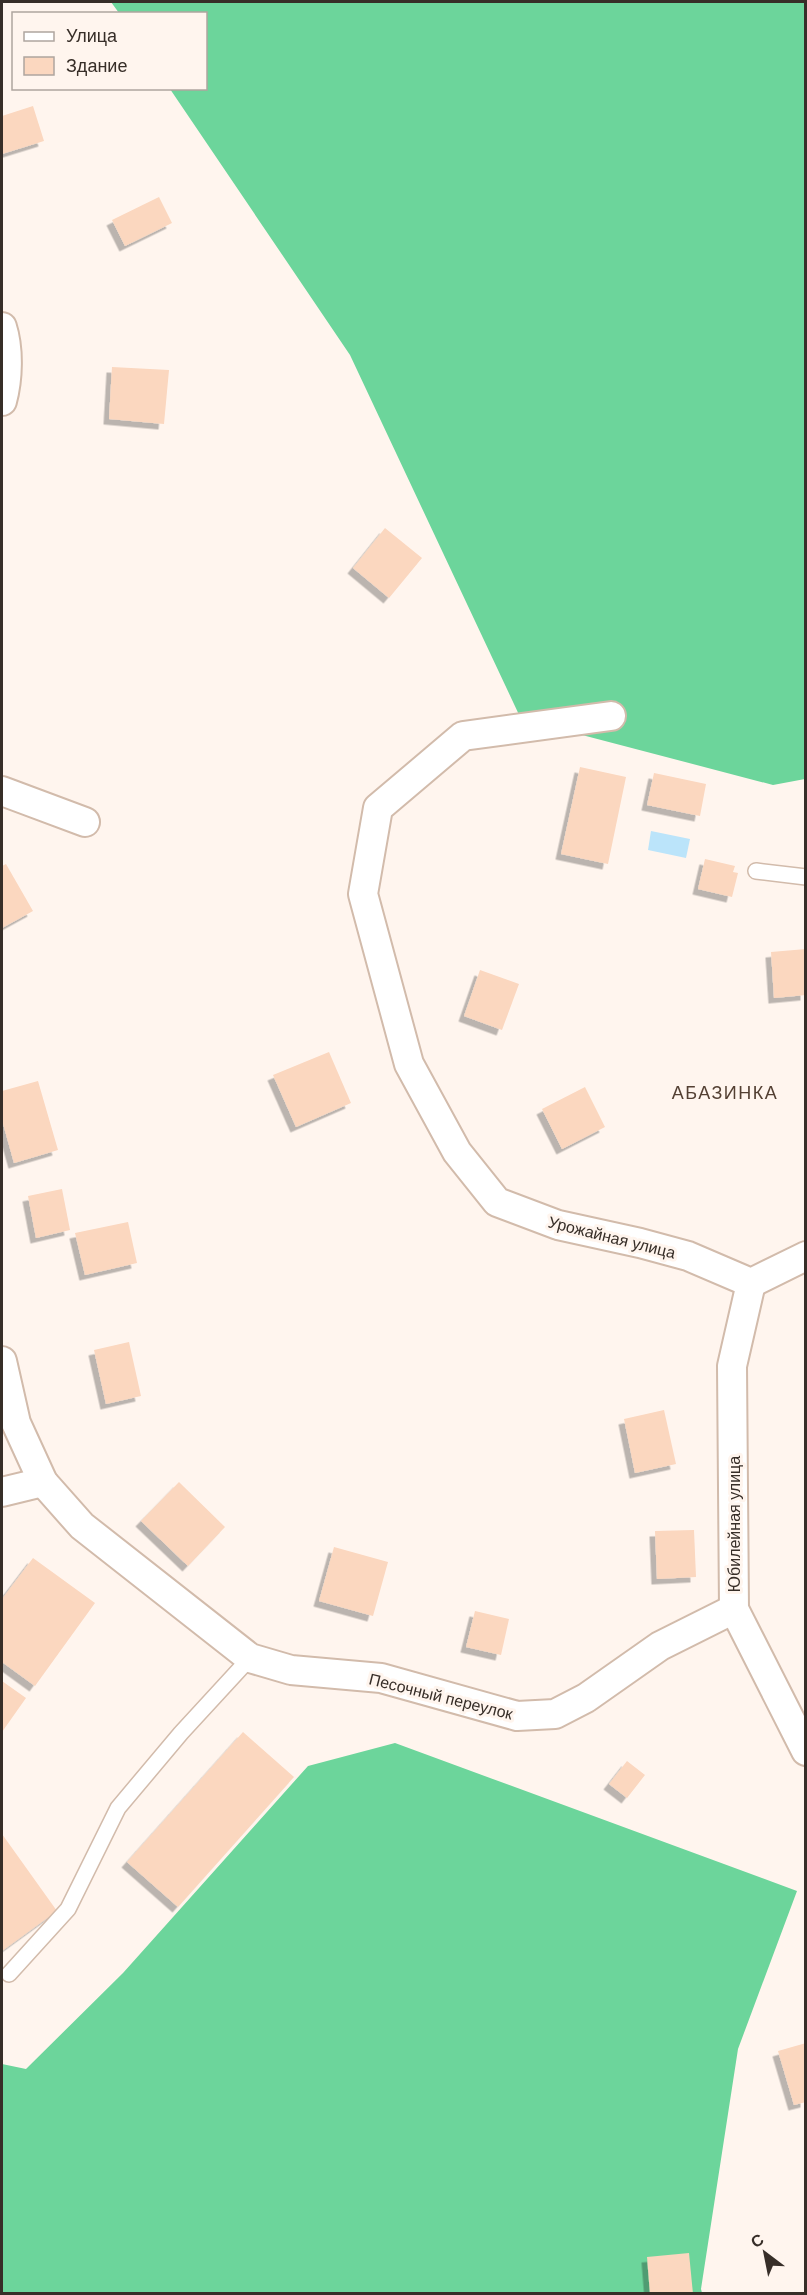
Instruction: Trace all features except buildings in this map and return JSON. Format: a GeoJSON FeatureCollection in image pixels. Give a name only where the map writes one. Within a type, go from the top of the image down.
{"type":"FeatureCollection","features":[{"type":"Feature","properties":{"kind":"street"},"geometry":{"type":"LineString","coordinates":[[2,327],[5,336],[7,384],[2,401]]}},
{"type":"Feature","properties":{"kind":"street","name":"Урожайная улица"},"geometry":{"type":"LineString","coordinates":[[611,716],[463,736],[378,808],[363,894],[409,1064],[457,1152],[497,1202],[558,1225],[688,1256],[751,1283]]}},
{"type":"Feature","properties":{"kind":"street"},"geometry":{"type":"LineString","coordinates":[[2,791],[85,822]]}},
{"type":"Feature","properties":{"kind":"street"},"geometry":{"type":"LineString","coordinates":[[751,1283],[806,1256]]}},
{"type":"Feature","properties":{"kind":"street","name":"Юбилейная улица"},"geometry":{"type":"LineString","coordinates":[[751,1283],[732,1366],[734,1609],[806,1751]]}},
{"type":"Feature","properties":{"kind":"street","name":"Песочный переулок"},"geometry":{"type":"LineString","coordinates":[[2,1361],[16,1423],[43,1482],[82,1526],[250,1658],[291,1670],[381,1678],[517,1716],[555,1714],[586,1698],[660,1646],[734,1609]]}},
{"type":"Feature","properties":{"kind":"street"},"geometry":{"type":"LineString","coordinates":[[2,1492],[43,1482]]}},
{"type":"Feature","properties":{"kind":"lane"},"geometry":{"type":"LineString","coordinates":[[756,871],[806,877]]}},
{"type":"Feature","properties":{"kind":"lane"},"geometry":{"type":"LineString","coordinates":[[9,1974],[68,1909],[118,1808],[181,1733],[250,1658]]}},
{"type":"Feature","properties":{"kind":"green space"},"geometry":{"type":"Polygon","coordinates":[[[111,2],[805,2],[805,779],[773,785],[521,719],[350,355],[171,90],[207,90],[207,12],[118,12],[111,2]]]}},
{"type":"Feature","properties":{"kind":"green space"},"geometry":{"type":"Polygon","coordinates":[[[395,1743],[797,1891],[738,2049],[702,2293],[2,2294],[2,2064],[26,2069],[123,1973],[308,1766],[395,1743]]]}},
{"type":"Feature","properties":{"kind":"water"},"geometry":{"type":"Polygon","coordinates":[[[651,831],[690,839],[686,858],[648,850],[651,831]]]}},
{"type":"Feature","properties":{"kind":"district","name":"АБАЗИНКА"},"geometry":{"type":"Point","coordinates":[725,1093]}}]}
